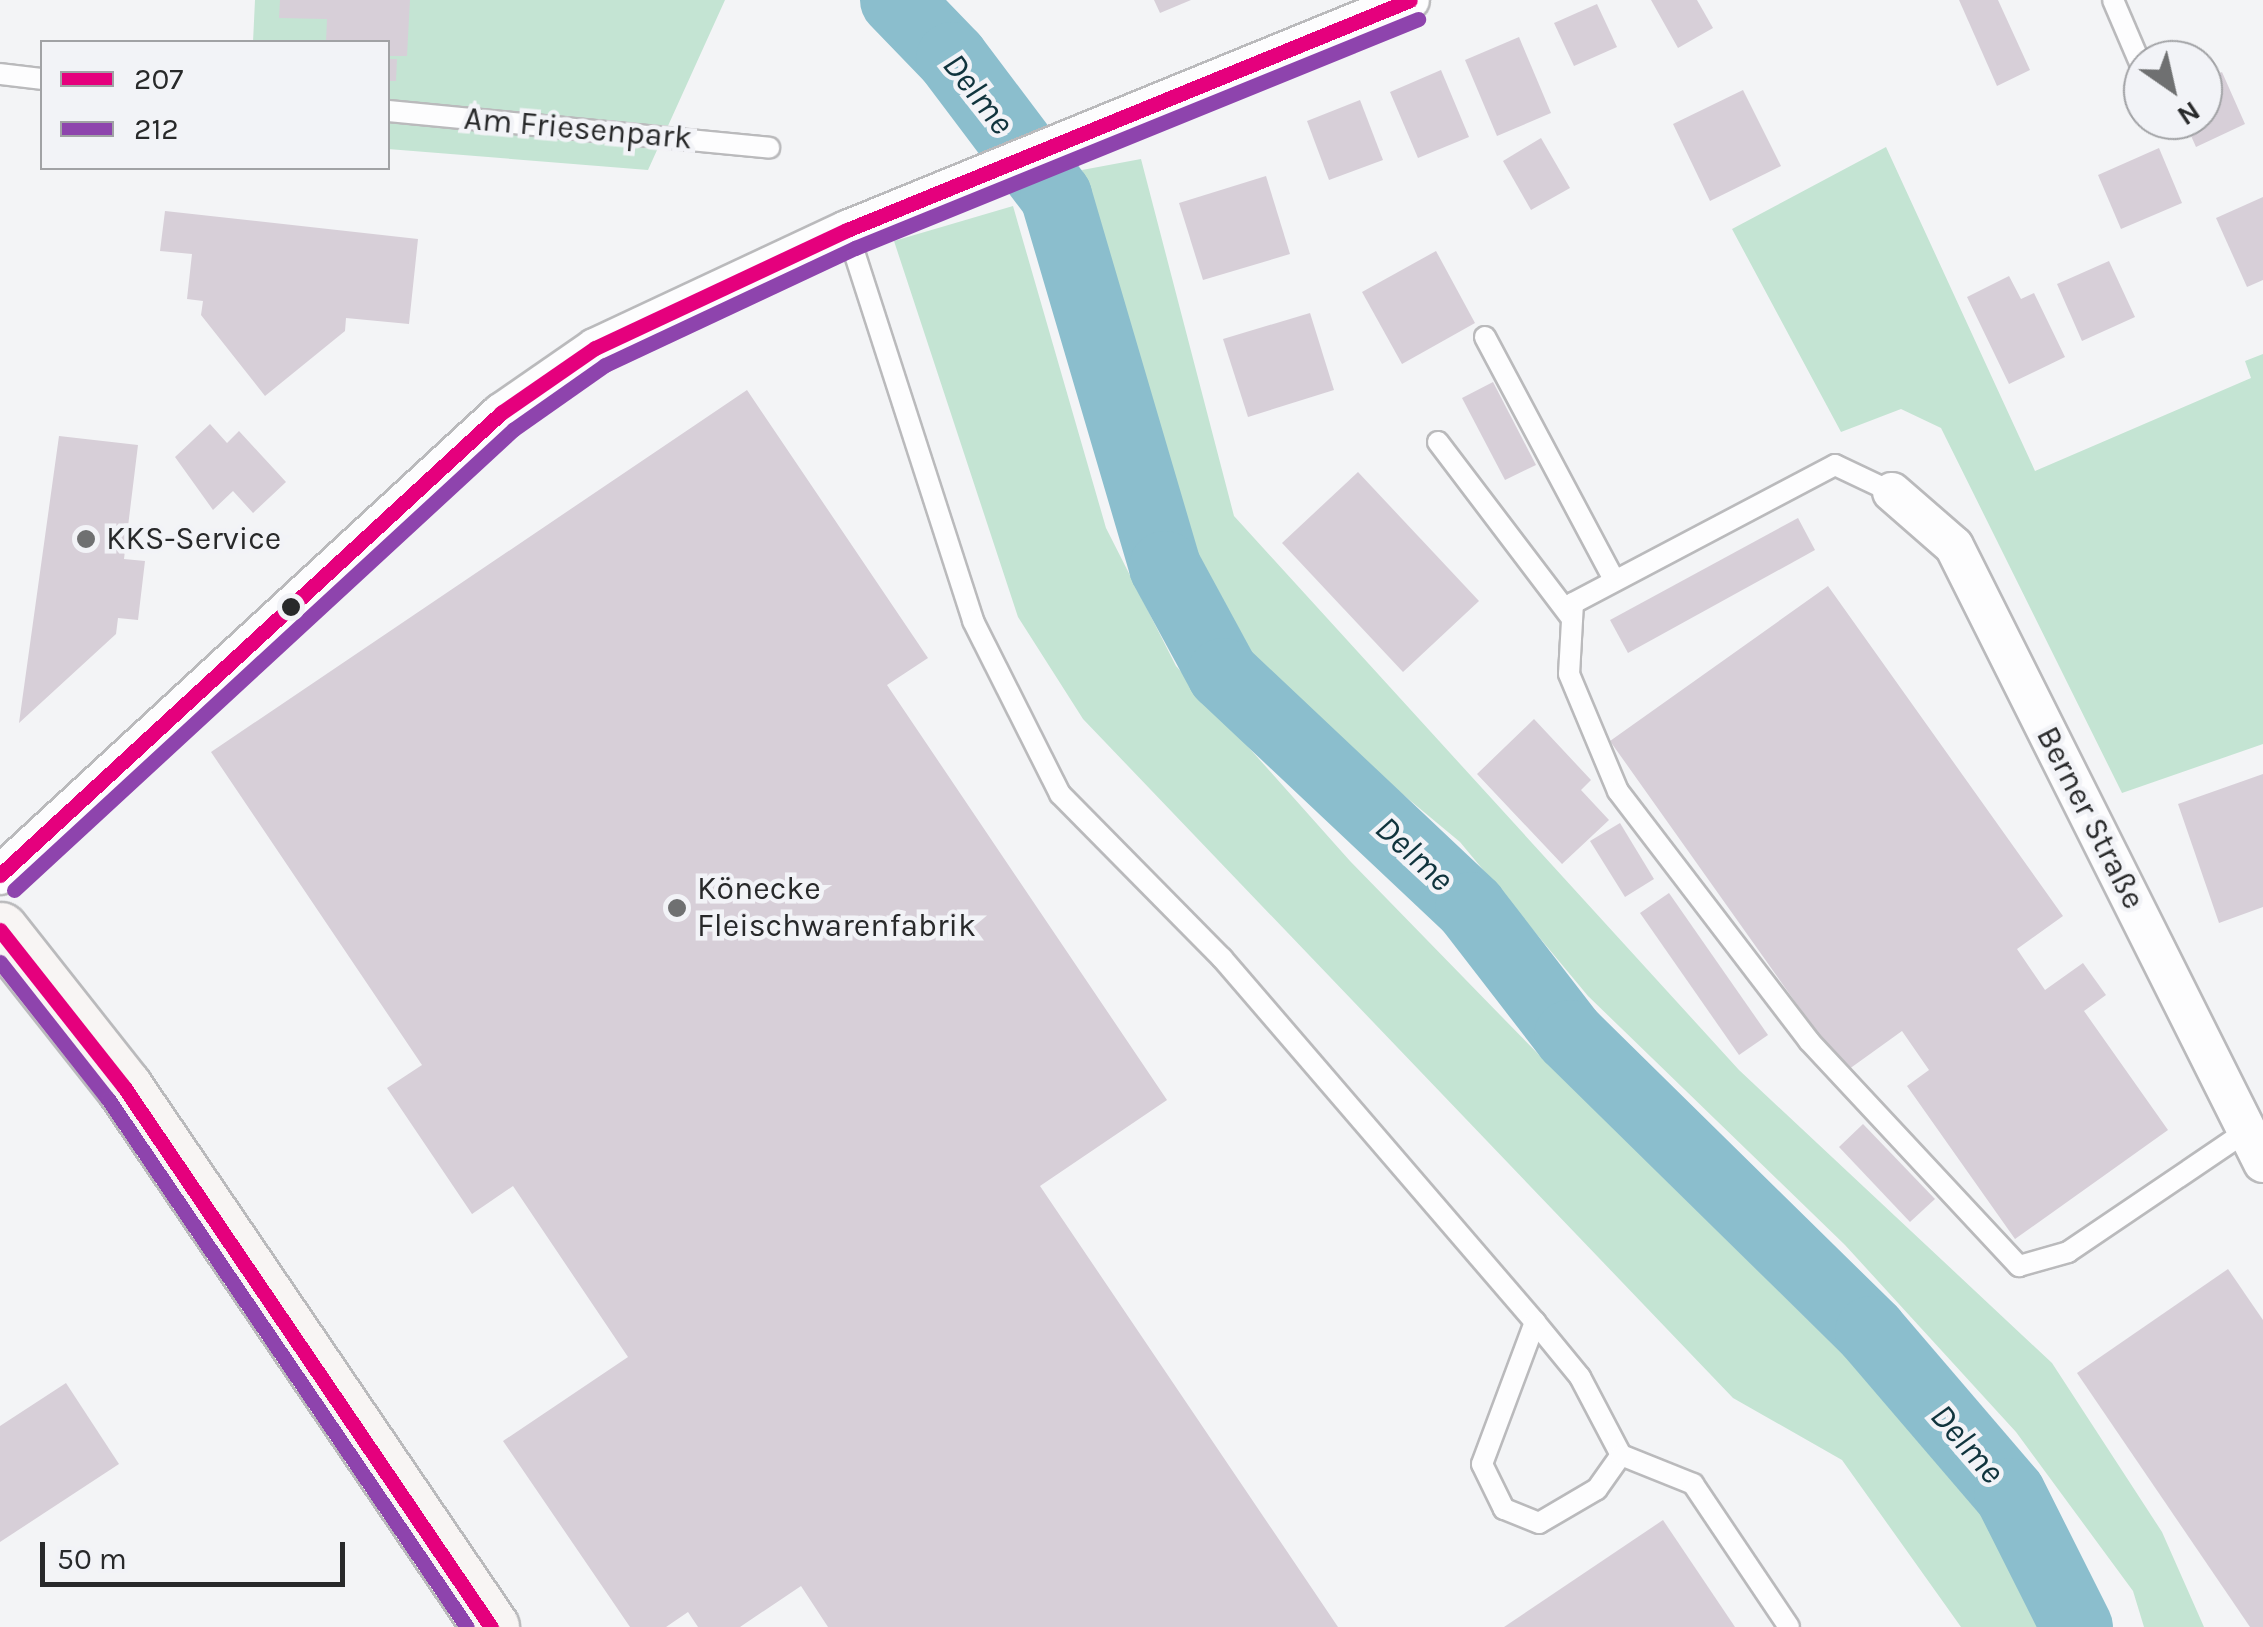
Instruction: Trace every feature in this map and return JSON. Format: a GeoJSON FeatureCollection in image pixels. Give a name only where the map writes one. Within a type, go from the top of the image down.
{"type":"FeatureCollection","features":[{"type":"Feature","properties":{"kind":"street"},"geometry":{"type":"LineString","coordinates":[[0,874],[501,413],[595,348],[847,230],[1410,0]]}},
{"type":"Feature","properties":{"kind":"street","name":"Berner Straße"},"geometry":{"type":"LineString","coordinates":[[1892,492],[1954,546],[2255,1147]]}},
{"type":"Feature","properties":{"kind":"street"},"geometry":{"type":"LineString","coordinates":[[0,930],[124,1086],[491,1627]]}},
{"type":"Feature","properties":{"kind":"lane"},"geometry":{"type":"LineString","coordinates":[[2113,0],[2130,40]]}},
{"type":"Feature","properties":{"kind":"lane"},"geometry":{"type":"LineString","coordinates":[[0,74],[40,78]]}},
{"type":"Feature","properties":{"kind":"lane","name":"Am Friesenpark"},"geometry":{"type":"LineString","coordinates":[[390,111],[769,148]]}},
{"type":"Feature","properties":{"kind":"lane"},"geometry":{"type":"LineString","coordinates":[[847,230],[973,621],[1060,794],[1222,958],[1535,1322],[1580,1377],[1621,1455],[1693,1484],[1789,1627]]}},
{"type":"Feature","properties":{"kind":"lane"},"geometry":{"type":"LineString","coordinates":[[1485,337],[1614,580]]}},
{"type":"Feature","properties":{"kind":"lane"},"geometry":{"type":"LineString","coordinates":[[1438,442],[1570,616]]}},
{"type":"Feature","properties":{"kind":"lane"},"geometry":{"type":"LineString","coordinates":[[1892,492],[1836,465],[1573,603],[1569,674],[1618,790],[1808,1041],[2019,1266],[2068,1252],[2255,1147]]}},
{"type":"Feature","properties":{"kind":"lane"},"geometry":{"type":"LineString","coordinates":[[1535,1322],[1482,1464],[1504,1509],[1539,1523],[1597,1489],[1621,1455]]}},
{"type":"Feature","properties":{"kind":"green space"},"geometry":{"type":"Polygon","coordinates":[[[255,0],[725,0],[648,170],[390,149],[390,40],[253,40],[255,0]]]}},
{"type":"Feature","properties":{"kind":"green space"},"geometry":{"type":"Polygon","coordinates":[[[1886,147],[2035,471],[2251,378],[2245,361],[2263,354],[2263,744],[2122,793],[1941,428],[1901,409],[1841,432],[1732,229],[1886,147]]]}},
{"type":"Feature","properties":{"kind":"green space"},"geometry":{"type":"Polygon","coordinates":[[[1141,159],[1234,516],[1739,1070],[2052,1363],[2162,1532],[2204,1627],[2144,1627],[2133,1591],[2016,1432],[1845,1245],[1588,996],[1460,842],[1252,669],[1186,550],[1082,170],[1141,159]]]}},
{"type":"Feature","properties":{"kind":"green space"},"geometry":{"type":"Polygon","coordinates":[[[1013,206],[1106,528],[1176,666],[1350,861],[1541,1057],[1981,1490],[2043,1627],[1961,1627],[1842,1460],[1733,1398],[1083,719],[1018,617],[894,241],[1013,206]]]}},
{"type":"Feature","properties":{"kind":"building"},"geometry":{"type":"Polygon","coordinates":[[[280,0],[410,0],[407,56],[390,56],[390,40],[326,40],[327,19],[279,18],[280,0]]]}},
{"type":"Feature","properties":{"kind":"building"},"geometry":{"type":"Polygon","coordinates":[[[1154,0],[1191,0],[1160,13],[1154,0]]]}},
{"type":"Feature","properties":{"kind":"building"},"geometry":{"type":"Polygon","coordinates":[[[1651,0],[1697,0],[1713,28],[1678,48],[1651,0]]]}},
{"type":"Feature","properties":{"kind":"building"},"geometry":{"type":"Polygon","coordinates":[[[1959,0],[1998,0],[2030,70],[1997,86],[1959,0]]]}},
{"type":"Feature","properties":{"kind":"building"},"geometry":{"type":"Polygon","coordinates":[[[1597,4],[1617,47],[1574,66],[1554,23],[1597,4]]]}},
{"type":"Feature","properties":{"kind":"building"},"geometry":{"type":"Polygon","coordinates":[[[1519,37],[1551,113],[1497,136],[1465,60],[1519,37]]]}},
{"type":"Feature","properties":{"kind":"building"},"geometry":{"type":"Polygon","coordinates":[[[390,59],[397,59],[396,81],[390,81],[390,59]]]}},
{"type":"Feature","properties":{"kind":"building"},"geometry":{"type":"Polygon","coordinates":[[[1441,70],[1469,137],[1418,158],[1390,92],[1441,70]]]}},
{"type":"Feature","properties":{"kind":"building"},"geometry":{"type":"Polygon","coordinates":[[[2223,74],[2245,124],[2223,134],[2223,74]]]}},
{"type":"Feature","properties":{"kind":"building"},"geometry":{"type":"Polygon","coordinates":[[[1743,90],[1781,166],[1710,201],[1673,124],[1743,90]]]}},
{"type":"Feature","properties":{"kind":"building"},"geometry":{"type":"Polygon","coordinates":[[[1360,100],[1383,160],[1329,180],[1307,121],[1360,100]]]}},
{"type":"Feature","properties":{"kind":"building"},"geometry":{"type":"Polygon","coordinates":[[[1541,138],[1570,188],[1531,210],[1503,161],[1541,138]]]}},
{"type":"Feature","properties":{"kind":"building"},"geometry":{"type":"Polygon","coordinates":[[[2193,140],[2211,140],[2196,147],[2193,140]]]}},
{"type":"Feature","properties":{"kind":"building"},"geometry":{"type":"Polygon","coordinates":[[[2159,148],[2182,203],[2121,229],[2098,175],[2159,148]]]}},
{"type":"Feature","properties":{"kind":"building"},"geometry":{"type":"Polygon","coordinates":[[[1266,176],[1290,254],[1203,280],[1179,203],[1266,176]]]}},
{"type":"Feature","properties":{"kind":"building"},"geometry":{"type":"Polygon","coordinates":[[[2263,197],[2263,280],[2247,287],[2216,218],[2263,197]]]}},
{"type":"Feature","properties":{"kind":"building"},"geometry":{"type":"Polygon","coordinates":[[[165,211],[418,239],[409,324],[346,318],[345,331],[265,396],[201,315],[203,301],[187,299],[192,254],[160,251],[165,211]]]}},
{"type":"Feature","properties":{"kind":"building"},"geometry":{"type":"Polygon","coordinates":[[[1436,251],[1475,323],[1402,364],[1362,292],[1436,251]]]}},
{"type":"Feature","properties":{"kind":"building"},"geometry":{"type":"Polygon","coordinates":[[[2109,261],[2135,317],[2082,341],[2057,284],[2109,261]]]}},
{"type":"Feature","properties":{"kind":"building"},"geometry":{"type":"Polygon","coordinates":[[[2009,276],[2021,299],[2034,293],[2065,357],[2009,384],[1967,297],[2009,276]]]}},
{"type":"Feature","properties":{"kind":"building"},"geometry":{"type":"Polygon","coordinates":[[[1310,313],[1334,390],[1248,417],[1223,339],[1310,313]]]}},
{"type":"Feature","properties":{"kind":"building"},"geometry":{"type":"Polygon","coordinates":[[[1493,382],[1536,465],[1505,480],[1462,398],[1493,382]]]}},
{"type":"Feature","properties":{"kind":"building","name":"Könecke Fleischwarenfabrik"},"geometry":{"type":"Polygon","coordinates":[[[747,390],[928,658],[887,685],[1167,1100],[1040,1186],[1338,1627],[828,1627],[801,1586],[740,1627],[698,1627],[688,1612],[666,1627],[630,1627],[503,1441],[628,1357],[513,1186],[472,1214],[387,1088],[422,1065],[211,752],[747,390]]]}},
{"type":"Feature","properties":{"kind":"building"},"geometry":{"type":"Polygon","coordinates":[[[210,424],[227,443],[239,431],[286,482],[253,513],[233,491],[213,510],[175,457],[210,424]]]}},
{"type":"Feature","properties":{"kind":"building"},"geometry":{"type":"Polygon","coordinates":[[[59,436],[138,445],[124,559],[145,561],[138,620],[118,618],[116,634],[19,723],[59,436]]]}},
{"type":"Feature","properties":{"kind":"building"},"geometry":{"type":"Polygon","coordinates":[[[1358,472],[1479,601],[1403,672],[1282,543],[1358,472]]]}},
{"type":"Feature","properties":{"kind":"building"},"geometry":{"type":"Polygon","coordinates":[[[1798,518],[1815,550],[1628,653],[1610,620],[1798,518]]]}},
{"type":"Feature","properties":{"kind":"building"},"geometry":{"type":"Polygon","coordinates":[[[1828,586],[2063,916],[2017,949],[2045,990],[2083,963],[2106,995],[2084,1011],[2168,1130],[2015,1239],[1907,1086],[1929,1070],[1902,1031],[1845,1072],[1610,741],[1828,586]]]}},
{"type":"Feature","properties":{"kind":"building"},"geometry":{"type":"Polygon","coordinates":[[[1534,719],[1591,780],[1581,790],[1609,820],[1562,864],[1477,774],[1534,719]]]}},
{"type":"Feature","properties":{"kind":"building"},"geometry":{"type":"Polygon","coordinates":[[[2263,774],[2263,907],[2219,923],[2178,804],[2263,774]]]}},
{"type":"Feature","properties":{"kind":"building"},"geometry":{"type":"Polygon","coordinates":[[[1620,823],[1654,879],[1625,897],[1590,841],[1620,823]]]}},
{"type":"Feature","properties":{"kind":"building"},"geometry":{"type":"Polygon","coordinates":[[[1669,893],[1768,1035],[1739,1055],[1640,913],[1669,893]]]}},
{"type":"Feature","properties":{"kind":"building"},"geometry":{"type":"Polygon","coordinates":[[[1863,1124],[1935,1199],[1910,1222],[1839,1147],[1863,1124]]]}},
{"type":"Feature","properties":{"kind":"building"},"geometry":{"type":"Polygon","coordinates":[[[2228,1269],[2263,1320],[2263,1627],[2250,1627],[2077,1373],[2228,1269]]]}},
{"type":"Feature","properties":{"kind":"building"},"geometry":{"type":"Polygon","coordinates":[[[66,1383],[119,1464],[0,1542],[0,1426],[66,1383]]]}},
{"type":"Feature","properties":{"kind":"building"},"geometry":{"type":"Polygon","coordinates":[[[1663,1520],[1735,1627],[1504,1627],[1663,1520]]]}},
{"type":"Feature","properties":{"kind":"waterway","name":"Delme"},"geometry":{"type":"LineString","coordinates":[[896,0],[952,58],[1056,196],[1165,567],[1223,674],[1471,908],[1570,1036],[1871,1332],[2010,1494],[2077,1627]]}},
{"type":"Feature","properties":{"kind":"transit line","name":"207"},"geometry":{"type":"LineString","coordinates":[[0,875],[501,413],[595,348],[847,230],[1410,0]]}},
{"type":"Feature","properties":{"kind":"transit line","name":"212"},"geometry":{"type":"LineString","coordinates":[[14,890],[514,429],[605,365],[855,248],[1418,19]]}},
{"type":"Feature","properties":{"kind":"transit line","name":"207"},"geometry":{"type":"LineString","coordinates":[[0,930],[124,1087],[491,1627]]}},
{"type":"Feature","properties":{"kind":"transit line","name":"212"},"geometry":{"type":"LineString","coordinates":[[0,962],[108,1099],[467,1627]]}},
{"type":"Feature","properties":{"kind":"place","name":"KKS-Service"},"geometry":{"type":"Point","coordinates":[86,539]}},
{"type":"Feature","properties":{"kind":"place","name":"Könecke Fleischwarenfabrik"},"geometry":{"type":"Point","coordinates":[677,908]}}]}
